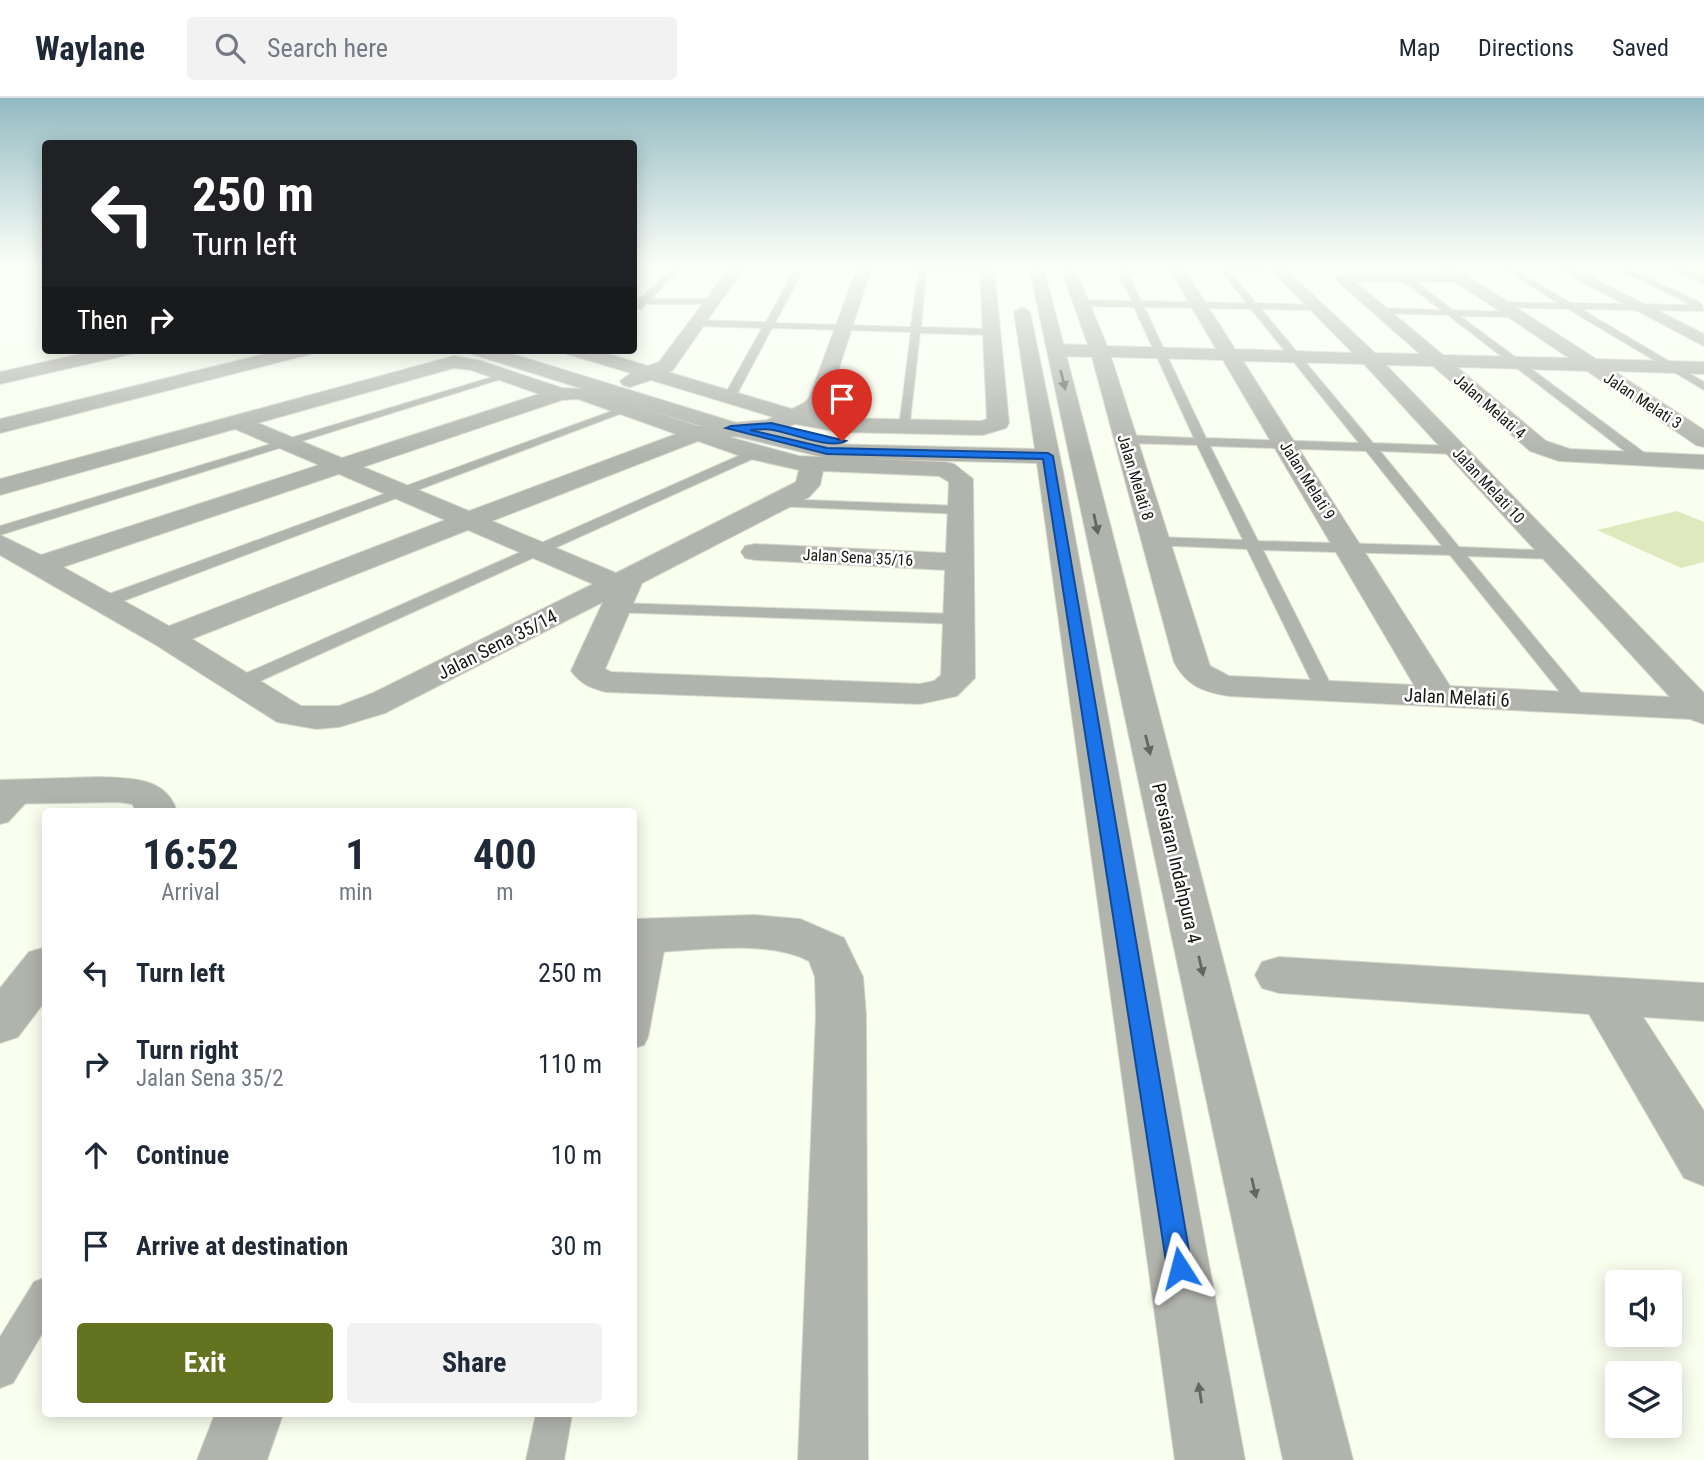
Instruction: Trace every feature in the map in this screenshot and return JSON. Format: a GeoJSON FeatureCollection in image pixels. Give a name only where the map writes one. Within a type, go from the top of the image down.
{"type":"FeatureCollection","features":[{"type":"Feature","properties":{"kind":"street"},"geometry":{"type":"LineString","coordinates":[[626,396],[650,374],[666,366],[691,330]]}},
{"type":"Feature","properties":{"kind":"street"},"geometry":{"type":"LineString","coordinates":[[167,638],[699,433],[771,426],[795,417],[818,404],[841,330]]}},
{"type":"Feature","properties":{"kind":"street"},"geometry":{"type":"LineString","coordinates":[[1026,330],[1210,1460]]}},
{"type":"Feature","properties":{"kind":"street","name":"Persiaran Indahpura 4"},"geometry":{"type":"LineString","coordinates":[[1051,330],[1318,1460]]}},
{"type":"Feature","properties":{"kind":"street","name":"Jalan Melati 8"},"geometry":{"type":"LineString","coordinates":[[1091,330],[1100,352],[1191,663],[1197,674],[1210,683]]}},
{"type":"Feature","properties":{"kind":"street","name":"Jalan Melati 9"},"geometry":{"type":"LineString","coordinates":[[1214,330],[1350,548],[1438,697]]}},
{"type":"Feature","properties":{"kind":"street","name":"Jalan Melati 10"},"geometry":{"type":"LineString","coordinates":[[1340,330],[1703,710]]}},
{"type":"Feature","properties":{"kind":"street","name":"Jalan Melati 4"},"geometry":{"type":"LineString","coordinates":[[1402,330],[1538,446],[1567,456],[1704,462]]}},
{"type":"Feature","properties":{"kind":"street","name":"Jalan Melati 3"},"geometry":{"type":"LineString","coordinates":[[1538,330],[1704,440]]}},
{"type":"Feature","properties":{"kind":"street"},"geometry":{"type":"LineString","coordinates":[[1681,330],[1704,341]]}},
{"type":"Feature","properties":{"kind":"street"},"geometry":{"type":"LineString","coordinates":[[595,354],[650,374],[795,417],[839,425],[983,428],[998,424],[992,332]]}},
{"type":"Feature","properties":{"kind":"street"},"geometry":{"type":"LineString","coordinates":[[1056,350],[1704,368]]}},
{"type":"Feature","properties":{"kind":"street"},"geometry":{"type":"LineString","coordinates":[[0,378],[106,354]]}},
{"type":"Feature","properties":{"kind":"street"},"geometry":{"type":"LineString","coordinates":[[0,426],[288,354]]}},
{"type":"Feature","properties":{"kind":"street"},"geometry":{"type":"LineString","coordinates":[[0,475],[434,354]]}},
{"type":"Feature","properties":{"kind":"street"},"geometry":{"type":"LineString","coordinates":[[491,354],[731,428],[827,451],[1047,450]]}},
{"type":"Feature","properties":{"kind":"street"},"geometry":{"type":"LineString","coordinates":[[237,422],[470,519],[621,590],[589,671],[594,677],[606,682],[920,694],[945,690],[958,678],[961,479],[945,470],[812,465],[754,453],[699,433],[626,396],[526,354]]}},
{"type":"Feature","properties":{"kind":"street"},"geometry":{"type":"LineString","coordinates":[[92,357],[158,386]]}},
{"type":"Feature","properties":{"kind":"street"},"geometry":{"type":"LineString","coordinates":[[0,487],[437,364],[466,363],[560,394]]}},
{"type":"Feature","properties":{"kind":"street"},"geometry":{"type":"LineString","coordinates":[[39,565],[560,394],[626,396],[842,441],[1047,450]]}},
{"type":"Feature","properties":{"kind":"street","name":"Jalan Sena 35/14"},"geometry":{"type":"LineString","coordinates":[[0,543],[167,638],[290,714],[310,719],[335,719],[385,701],[621,590],[800,492],[807,485],[812,465]]}},
{"type":"Feature","properties":{"kind":"street","name":"Jalan Sena 35/16"},"geometry":{"type":"LineString","coordinates":[[755,552],[960,562]]}},
{"type":"Feature","properties":{"kind":"street","name":"Jalan Melati 6"},"geometry":{"type":"LineString","coordinates":[[1210,683],[1703,710]]}},
{"type":"Feature","properties":{"kind":"street"},"geometry":{"type":"LineString","coordinates":[[8,801],[121,791],[144,794],[157,808]]}},
{"type":"Feature","properties":{"kind":"street"},"geometry":{"type":"LineString","coordinates":[[644,936],[754,932],[800,936],[828,950],[839,977],[841,1015],[833,1460]]}},
{"type":"Feature","properties":{"kind":"street"},"geometry":{"type":"LineString","coordinates":[[0,1023],[42,970]]}},
{"type":"Feature","properties":{"kind":"street"},"geometry":{"type":"LineString","coordinates":[[1279,975],[1704,1002]]}},
{"type":"Feature","properties":{"kind":"street"},"geometry":{"type":"LineString","coordinates":[[1604,995],[1704,1160]]}},
{"type":"Feature","properties":{"kind":"street"},"geometry":{"type":"LineString","coordinates":[[232,1460],[248,1417]]}},
{"type":"Feature","properties":{"kind":"lane"},"geometry":{"type":"LineString","coordinates":[[729,397],[767,330]]}},
{"type":"Feature","properties":{"kind":"lane"},"geometry":{"type":"LineString","coordinates":[[905,427],[914,330]]}},
{"type":"Feature","properties":{"kind":"lane"},"geometry":{"type":"LineString","coordinates":[[929,330],[992,332]]}},
{"type":"Feature","properties":{"kind":"lane"},"geometry":{"type":"LineString","coordinates":[[1151,330],[1201,440],[1325,691]]}},
{"type":"Feature","properties":{"kind":"lane"},"geometry":{"type":"LineString","coordinates":[[1275,330],[1579,703]]}},
{"type":"Feature","properties":{"kind":"lane"},"geometry":{"type":"LineString","coordinates":[[1471,330],[1645,460]]}},
{"type":"Feature","properties":{"kind":"lane"},"geometry":{"type":"LineString","coordinates":[[1609,330],[1704,387]]}},
{"type":"Feature","properties":{"kind":"lane"},"geometry":{"type":"LineString","coordinates":[[0,531],[506,376]]}},
{"type":"Feature","properties":{"kind":"lane"},"geometry":{"type":"LineString","coordinates":[[104,602],[402,491],[626,396]]}},
{"type":"Feature","properties":{"kind":"lane"},"geometry":{"type":"LineString","coordinates":[[1124,439],[1455,450]]}},
{"type":"Feature","properties":{"kind":"lane"},"geometry":{"type":"LineString","coordinates":[[240,683],[754,453]]}},
{"type":"Feature","properties":{"kind":"lane"},"geometry":{"type":"LineString","coordinates":[[778,503],[961,510]]}},
{"type":"Feature","properties":{"kind":"lane"},"geometry":{"type":"LineString","coordinates":[[1156,542],[1554,554]]}},
{"type":"Feature","properties":{"kind":"lane"},"geometry":{"type":"LineString","coordinates":[[621,590],[959,619]]}},
{"type":"Feature","properties":{"kind":"lane"},"geometry":{"type":"LineString","coordinates":[[637,1007],[644,936]]}},
{"type":"Feature","properties":{"kind":"lane"},"geometry":{"type":"LineString","coordinates":[[0,1370],[42,1301]]}},
{"type":"Feature","properties":{"kind":"lane"},"geometry":{"type":"LineString","coordinates":[[545,1460],[553,1417]]}},
{"type":"Feature","properties":{"kind":"green space"},"geometry":{"type":"Polygon","coordinates":[[[1677,511],[1704,522],[1704,562],[1681,568],[1597,530],[1677,511]]]}},
{"type":"Feature","properties":{"kind":"route"},"geometry":{"type":"LineString","coordinates":[[842,441],[771,426],[731,428],[796,446],[827,451],[1048,456],[1180,1268]]}}]}
